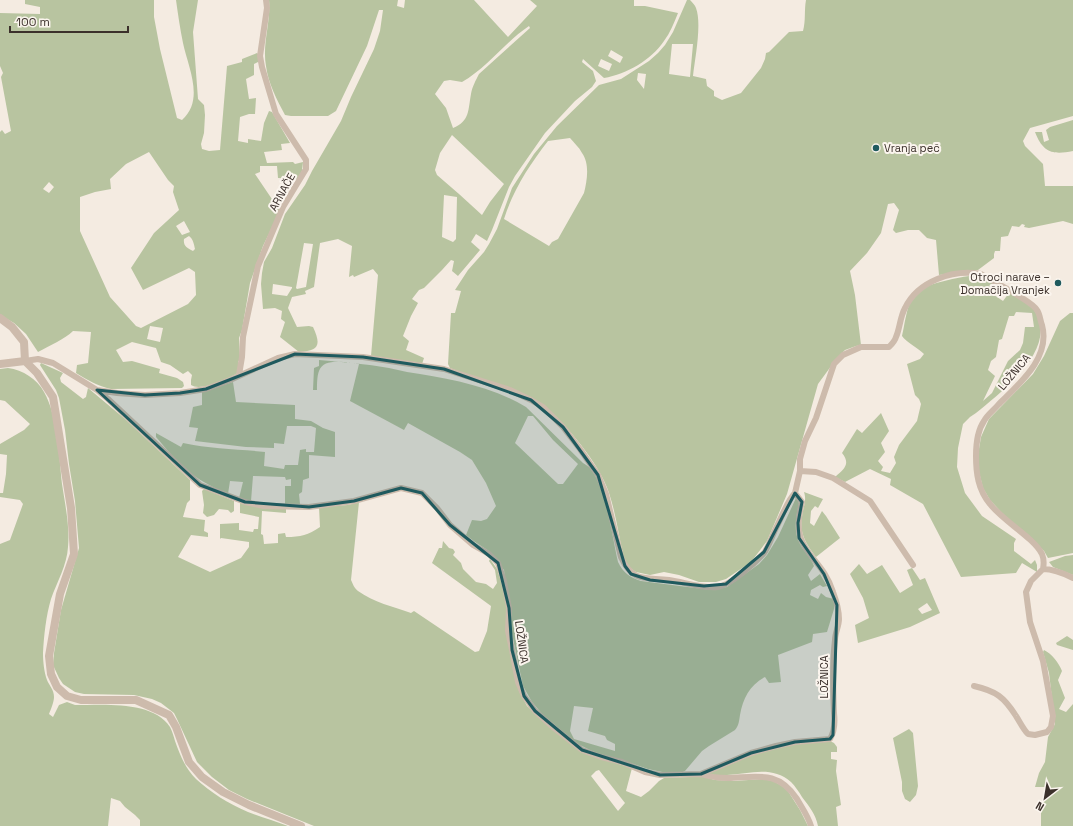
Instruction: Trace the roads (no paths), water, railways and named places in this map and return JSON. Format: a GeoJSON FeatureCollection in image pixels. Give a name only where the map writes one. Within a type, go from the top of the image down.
{"type":"FeatureCollection","features":[{"type":"Feature","properties":{"kind":"street","name":"ARNAČE"},"geometry":{"type":"LineString","coordinates":[[239,375],[243,337],[258,266],[283,207],[306,169],[306,160],[276,114],[262,68],[260,56],[267,8],[266,0]]}},
{"type":"Feature","properties":{"kind":"street","name":"LOŽNICA"},"geometry":{"type":"LineString","coordinates":[[239,375],[278,358],[295,354],[363,357],[444,369],[510,390],[543,407],[580,448],[598,475],[606,494],[621,557],[631,574],[650,580],[667,580],[718,587],[739,576],[764,552],[795,493],[800,471],[800,459],[805,441],[816,418],[834,364],[843,355],[861,347],[889,347],[896,338],[904,308],[914,293],[932,280],[948,276],[973,273],[981,274],[1026,301],[1037,310],[1044,333],[1040,356],[1029,372],[984,420],[977,438],[976,453],[976,469],[980,486],[989,503],[1003,518],[1030,540],[1042,554],[1044,562],[1043,569]]}},
{"type":"Feature","properties":{"kind":"street"},"geometry":{"type":"LineString","coordinates":[[0,318],[12,327],[24,342],[25,362],[37,373],[53,397],[71,508],[74,554],[60,594],[48,656],[51,674],[57,687],[67,696],[81,700],[136,700],[168,715],[176,727],[189,762],[202,777],[223,792],[249,805],[301,826]]}},
{"type":"Feature","properties":{"kind":"street"},"geometry":{"type":"LineString","coordinates":[[0,364],[25,362],[38,359],[53,363],[96,390],[145,395],[180,393],[206,389],[239,375]]}},
{"type":"Feature","properties":{"kind":"street","name":"LOŽNICA"},"geometry":{"type":"LineString","coordinates":[[96,390],[200,485],[245,502],[264,506],[309,507],[354,501],[401,488],[422,493],[438,508],[450,525],[473,545],[489,554],[498,563],[504,581],[509,608],[508,631],[518,682],[524,696],[535,711],[573,744],[588,753],[622,762],[645,772],[660,775],[701,774],[712,777],[728,778],[760,776],[778,780],[785,784],[792,792],[806,814],[811,826]]}},
{"type":"Feature","properties":{"kind":"street"},"geometry":{"type":"LineString","coordinates":[[800,471],[816,472],[833,478],[870,501],[913,565]]}},
{"type":"Feature","properties":{"kind":"street","name":"LOŽNICA"},"geometry":{"type":"LineString","coordinates":[[701,774],[751,753],[795,742],[830,739],[833,735],[835,723],[833,665],[835,640],[839,619],[837,605],[833,590],[800,538],[798,523],[802,502],[795,493]]}},
{"type":"Feature","properties":{"kind":"street"},"geometry":{"type":"LineString","coordinates":[[974,686],[989,690],[999,695],[1009,705],[1028,734],[1035,735],[1047,732],[1051,727],[1053,716],[1043,661],[1030,622],[1026,592],[1031,581],[1043,569],[1049,569],[1073,578]]}},
{"type":"Feature","properties":{"kind":"place","name":"Vranja peč"},"geometry":{"type":"Point","coordinates":[876,148]}},
{"type":"Feature","properties":{"kind":"place","name":"Otroci narave – Domačija Vranjek"},"geometry":{"type":"Point","coordinates":[1058,283]}}]}
